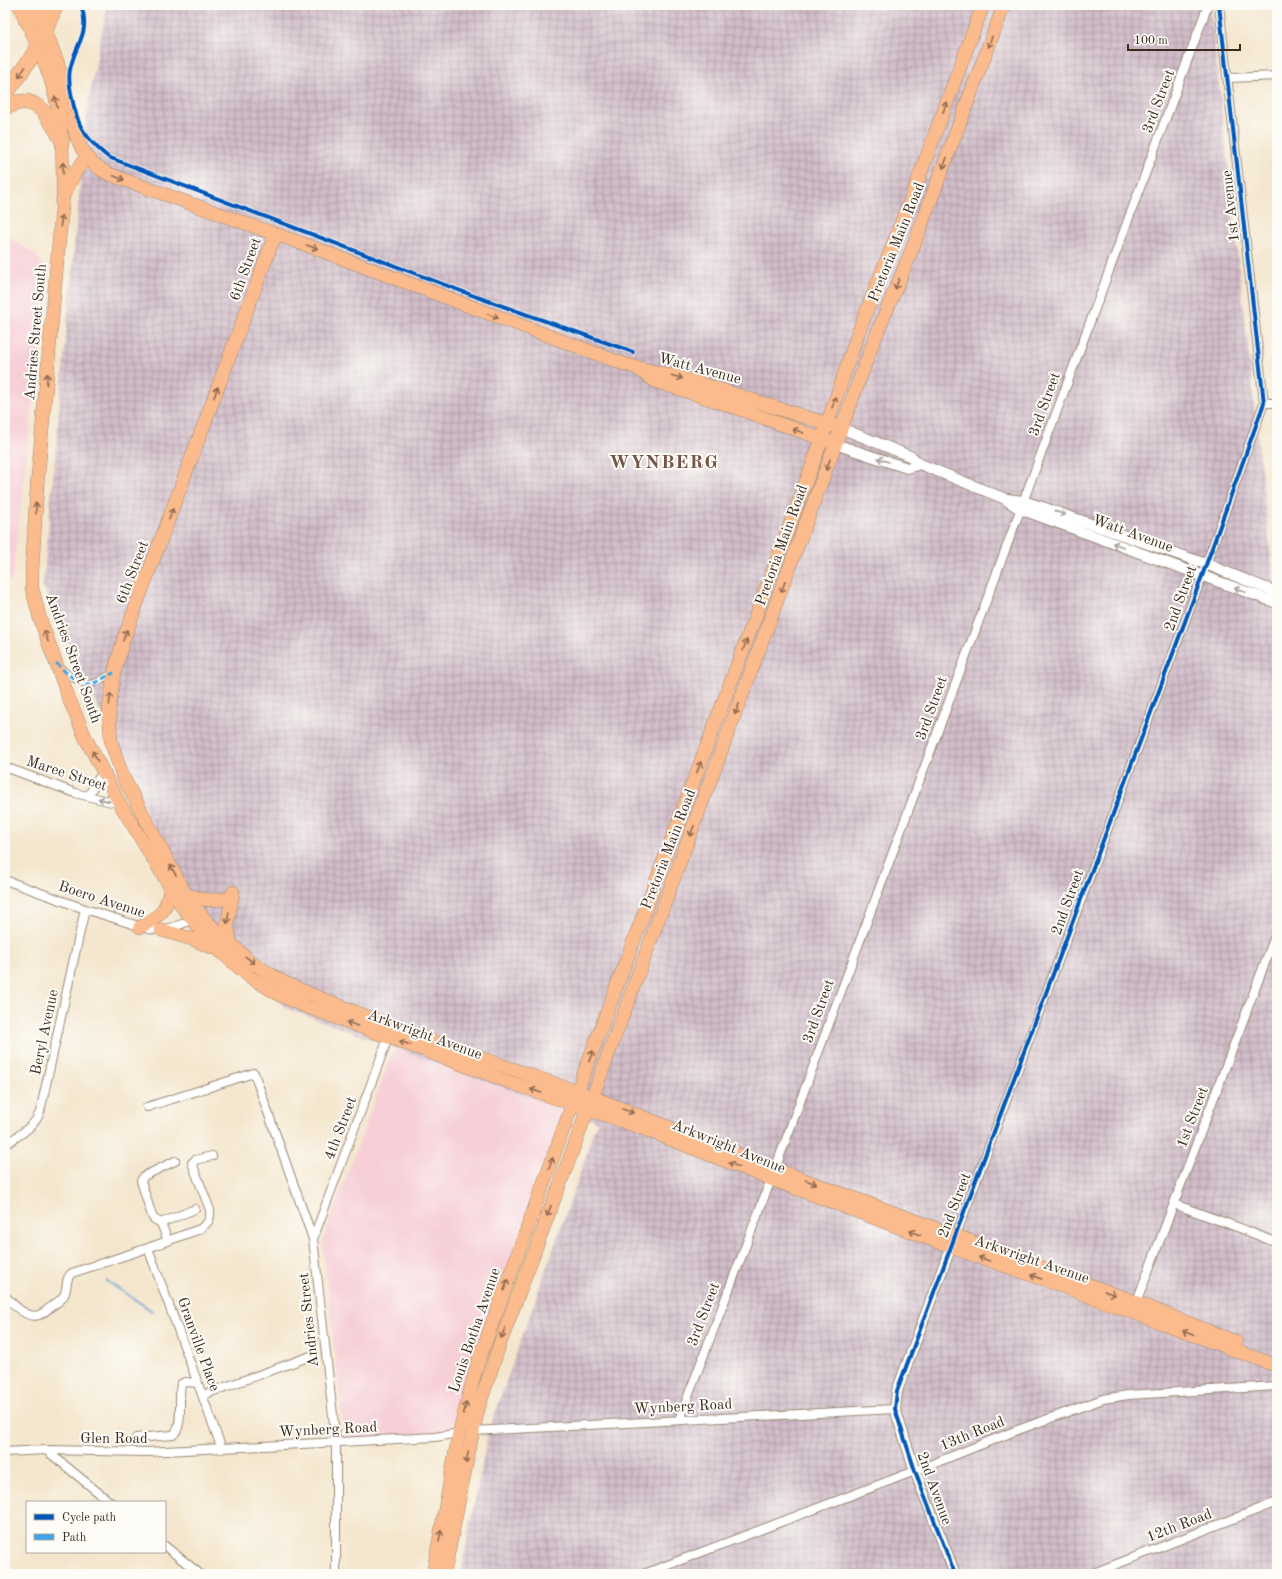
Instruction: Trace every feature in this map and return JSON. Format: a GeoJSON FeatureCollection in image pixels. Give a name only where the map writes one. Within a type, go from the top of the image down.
{"type":"FeatureCollection","features":[{"type":"Feature","properties":{"kind":"highway"},"geometry":{"type":"LineString","coordinates":[[5,95],[38,48],[56,5]]}},
{"type":"Feature","properties":{"kind":"highway"},"geometry":{"type":"LineString","coordinates":[[5,108],[19,102],[35,105],[45,113],[62,140]]}},
{"type":"Feature","properties":{"kind":"main road","name":"Pretoria Main Road"},"geometry":{"type":"LineString","coordinates":[[575,1098],[822,439],[858,333],[912,196],[983,5]]}},
{"type":"Feature","properties":{"kind":"main road","name":"Pretoria Main Road"},"geometry":{"type":"LineString","coordinates":[[590,1103],[873,343],[914,246],[1004,5]]}},
{"type":"Feature","properties":{"kind":"main road"},"geometry":{"type":"LineString","coordinates":[[31,10],[46,31],[63,81],[75,131],[87,157],[76,171],[63,196]]}},
{"type":"Feature","properties":{"kind":"main road","name":"Andries Street South"},"geometry":{"type":"LineString","coordinates":[[31,10],[38,48],[53,84],[59,115],[62,140],[63,196],[37,487],[32,588],[35,603],[77,719],[120,804],[170,888],[196,917]]}},
{"type":"Feature","properties":{"kind":"main road","name":"Watt Avenue"},"geometry":{"type":"LineString","coordinates":[[87,157],[100,169],[113,175],[638,369],[655,381],[841,428]]}},
{"type":"Feature","properties":{"kind":"main road","name":"6th Street"},"geometry":{"type":"LineString","coordinates":[[196,917],[186,894],[132,795],[115,758],[109,729],[109,709],[114,673],[124,638],[275,235]]}},
{"type":"Feature","properties":{"kind":"main road","name":"Watt Avenue"},"geometry":{"type":"LineString","coordinates":[[722,397],[835,444]]}},
{"type":"Feature","properties":{"kind":"main road"},"geometry":{"type":"LineString","coordinates":[[140,927],[158,917],[163,911],[170,888]]}},
{"type":"Feature","properties":{"kind":"main road"},"geometry":{"type":"LineString","coordinates":[[161,930],[225,948],[230,896],[208,900],[186,894]]}},
{"type":"Feature","properties":{"kind":"main road","name":"Arkwright Avenue"},"geometry":{"type":"LineString","coordinates":[[196,917],[225,948],[249,960],[285,983],[391,1033],[590,1103],[634,1125],[773,1174],[956,1235],[1277,1366]]}},
{"type":"Feature","properties":{"kind":"main road","name":"Arkwright Avenue"},"geometry":{"type":"LineString","coordinates":[[391,1033],[559,1086],[575,1098]]}},
{"type":"Feature","properties":{"kind":"main road"},"geometry":{"type":"LineString","coordinates":[[559,1086],[574,1080],[585,1071]]}},
{"type":"Feature","properties":{"kind":"main road"},"geometry":{"type":"LineString","coordinates":[[600,1077],[610,1105]]}},
{"type":"Feature","properties":{"kind":"main road","name":"Louis Botha Avenue"},"geometry":{"type":"LineString","coordinates":[[433,1574],[459,1433],[477,1364],[575,1098]]}},
{"type":"Feature","properties":{"kind":"main road","name":"Arkwright Avenue"},"geometry":{"type":"LineString","coordinates":[[590,1103],[610,1105],[951,1248],[1134,1307],[1277,1357]]}},
{"type":"Feature","properties":{"kind":"main road","name":"Louis Botha Avenue"},"geometry":{"type":"LineString","coordinates":[[444,1574],[479,1406],[498,1346],[590,1103]]}},
{"type":"Feature","properties":{"kind":"street","name":"3rd Street"},"geometry":{"type":"LineString","coordinates":[[679,1420],[773,1174],[1208,5]]}},
{"type":"Feature","properties":{"kind":"street","name":"1st Avenue"},"geometry":{"type":"LineString","coordinates":[[1219,5],[1264,404]]}},
{"type":"Feature","properties":{"kind":"street"},"geometry":{"type":"LineString","coordinates":[[1228,78],[1277,76]]}},
{"type":"Feature","properties":{"kind":"street"},"geometry":{"type":"LineString","coordinates":[[1264,404],[1277,403]]}},
{"type":"Feature","properties":{"kind":"street","name":"2nd Street"},"geometry":{"type":"LineString","coordinates":[[895,1409],[897,1391],[1202,576],[1264,404]]}},
{"type":"Feature","properties":{"kind":"street","name":"Watt Avenue"},"geometry":{"type":"LineString","coordinates":[[841,428],[912,457],[920,464],[1004,498],[1202,576],[1277,603]]}},
{"type":"Feature","properties":{"kind":"street","name":"Watt Avenue"},"geometry":{"type":"LineString","coordinates":[[835,444],[908,468],[920,464]]}},
{"type":"Feature","properties":{"kind":"street","name":"Watt Avenue"},"geometry":{"type":"LineString","coordinates":[[1022,505],[1206,564],[1271,590],[1277,597]]}},
{"type":"Feature","properties":{"kind":"street"},"geometry":{"type":"LineString","coordinates":[[56,663],[80,682],[87,684],[95,683],[114,673]]}},
{"type":"Feature","properties":{"kind":"street","name":"Maree Street"},"geometry":{"type":"LineString","coordinates":[[5,767],[88,796],[120,804]]}},
{"type":"Feature","properties":{"kind":"street"},"geometry":{"type":"LineString","coordinates":[[88,796],[103,771]]}},
{"type":"Feature","properties":{"kind":"street","name":"Boero Avenue"},"geometry":{"type":"LineString","coordinates":[[5,880],[140,927],[161,930],[177,926],[196,917]]}},
{"type":"Feature","properties":{"kind":"street","name":"Beryl Avenue"},"geometry":{"type":"LineString","coordinates":[[5,1145],[32,1126],[38,1118],[85,909]]}},
{"type":"Feature","properties":{"kind":"street","name":"1st Street"},"geometry":{"type":"LineString","coordinates":[[1134,1307],[1277,931]]}},
{"type":"Feature","properties":{"kind":"street","name":"4th Street"},"geometry":{"type":"LineString","coordinates":[[313,1239],[391,1033]]}},
{"type":"Feature","properties":{"kind":"street","name":"Andries Street"},"geometry":{"type":"LineString","coordinates":[[146,1107],[254,1073],[313,1239],[336,1442],[336,1574]]}},
{"type":"Feature","properties":{"kind":"street"},"geometry":{"type":"LineString","coordinates":[[5,1296],[20,1310],[32,1315],[40,1314],[63,1297],[68,1275],[200,1229],[208,1223],[211,1215],[209,1204],[192,1163],[195,1160],[212,1156]]}},
{"type":"Feature","properties":{"kind":"street"},"geometry":{"type":"LineString","coordinates":[[168,1241],[161,1223],[152,1216],[141,1180],[144,1176],[175,1161]]}},
{"type":"Feature","properties":{"kind":"street"},"geometry":{"type":"LineString","coordinates":[[1174,1204],[1277,1243]]}},
{"type":"Feature","properties":{"kind":"street"},"geometry":{"type":"LineString","coordinates":[[161,1223],[195,1209]]}},
{"type":"Feature","properties":{"kind":"street","name":"Granville Place"},"geometry":{"type":"LineString","coordinates":[[148,1248],[222,1449]]}},
{"type":"Feature","properties":{"kind":"street"},"geometry":{"type":"LineString","coordinates":[[202,1395],[311,1356]]}},
{"type":"Feature","properties":{"kind":"street"},"geometry":{"type":"LineString","coordinates":[[136,1438],[173,1435],[176,1433],[179,1426],[181,1384],[185,1382],[198,1383]]}},
{"type":"Feature","properties":{"kind":"street","name":"13th Road"},"geometry":{"type":"LineString","coordinates":[[644,1574],[915,1471],[1015,1431],[1109,1398],[1128,1395],[1277,1386]]}},
{"type":"Feature","properties":{"kind":"street","name":"Wynberg Road"},"geometry":{"type":"LineString","coordinates":[[473,1431],[895,1409]]}},
{"type":"Feature","properties":{"kind":"street","name":"2nd Avenue"},"geometry":{"type":"LineString","coordinates":[[895,1409],[915,1471],[955,1574]]}},
{"type":"Feature","properties":{"kind":"street","name":"Wynberg Road"},"geometry":{"type":"LineString","coordinates":[[222,1449],[435,1437],[459,1433]]}},
{"type":"Feature","properties":{"kind":"street","name":"Wynberg Road"},"geometry":{"type":"LineString","coordinates":[[435,1437],[450,1443],[454,1447],[455,1455]]}},
{"type":"Feature","properties":{"kind":"street","name":"Glen Road"},"geometry":{"type":"LineString","coordinates":[[5,1452],[46,1450],[115,1453],[222,1449]]}},
{"type":"Feature","properties":{"kind":"street"},"geometry":{"type":"LineString","coordinates":[[46,1450],[109,1501]]}},
{"type":"Feature","properties":{"kind":"street","name":"12th Road"},"geometry":{"type":"LineString","coordinates":[[1091,1574],[1277,1502]]}},
{"type":"Feature","properties":{"kind":"street"},"geometry":{"type":"LineString","coordinates":[[166,1547],[200,1574]]}},
{"type":"Feature","properties":{"kind":"shaded area"},"geometry":{"type":"Polygon","coordinates":[[[107,5],[1210,5],[1277,612],[1277,1574],[461,1574],[488,1433],[585,1159],[592,1134],[598,1122],[288,1009],[199,929],[43,586],[87,110],[107,5]]]}},
{"type":"Feature","properties":{"kind":"shaded area"},"geometry":{"type":"Polygon","coordinates":[[[5,235],[38,257],[48,272],[12,582],[5,579],[5,235]]]}},
{"type":"Feature","properties":{"kind":"shaded area"},"geometry":{"type":"Polygon","coordinates":[[[396,1043],[564,1108],[451,1430],[345,1442],[322,1242],[396,1043]]]}},
{"type":"Feature","properties":{"kind":"waterway"},"geometry":{"type":"LineString","coordinates":[[107,1281],[152,1311]]}},
{"type":"Feature","properties":{"kind":"marked path"},"geometry":{"type":"LineString","coordinates":[[56,663],[78,681],[89,684],[99,681],[114,673]]}},
{"type":"Feature","properties":{"kind":"cycle path"},"geometry":{"type":"LineString","coordinates":[[81,5],[84,15],[84,24],[81,39],[70,70],[69,76],[71,91],[74,107],[81,127],[93,143],[108,157],[477,297],[633,352]]}},
{"type":"Feature","properties":{"kind":"cycle path"},"geometry":{"type":"LineString","coordinates":[[955,1574],[915,1471],[895,1409],[897,1391],[1202,576],[1264,403],[1219,5]]}},
{"type":"Feature","properties":{"kind":"district","name":"WYNBERG"},"geometry":{"type":"Point","coordinates":[664,461]}}]}
